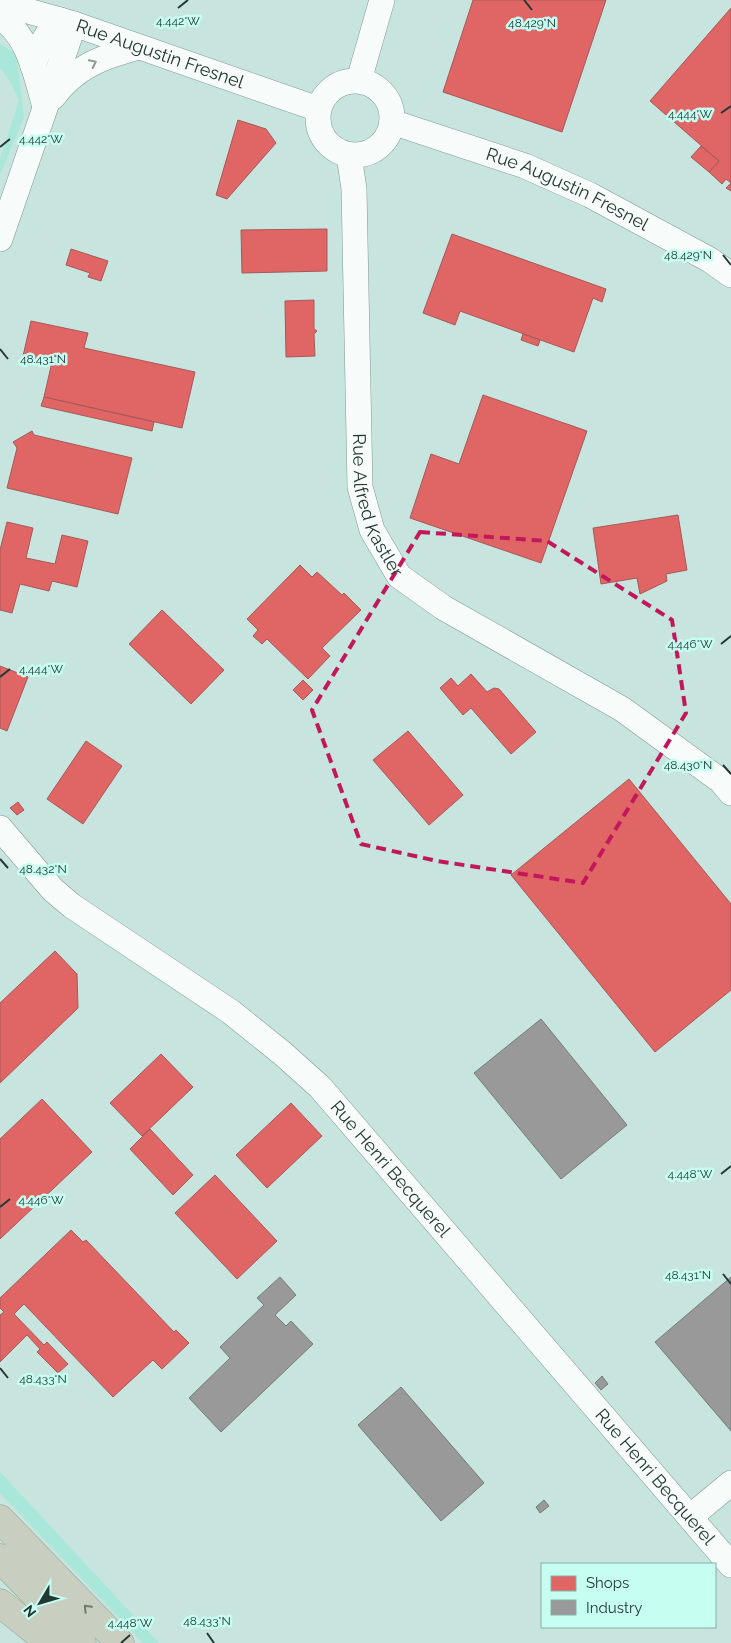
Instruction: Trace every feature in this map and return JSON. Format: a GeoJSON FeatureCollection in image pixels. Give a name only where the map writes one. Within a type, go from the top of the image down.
{"type":"FeatureCollection","features":[{"type":"Feature","properties":{"kind":"highway"},"geometry":{"type":"LineString","coordinates":[[0,1519],[120,1643]]}},
{"type":"Feature","properties":{"kind":"highway"},"geometry":{"type":"LineString","coordinates":[[0,1558],[82,1643]]}},
{"type":"Feature","properties":{"kind":"highway"},"geometry":{"type":"LineString","coordinates":[[0,1603],[50,1643]]}},
{"type":"Feature","properties":{"kind":"street"},"geometry":{"type":"LineString","coordinates":[[359,80],[382,0]]}},
{"type":"Feature","properties":{"kind":"street","name":"Rue Augustin Fresnel"},"geometry":{"type":"LineString","coordinates":[[0,3],[67,22],[318,109]]}},
{"type":"Feature","properties":{"kind":"street"},"geometry":{"type":"LineString","coordinates":[[0,17],[6,20],[22,40],[33,66],[45,107]]}},
{"type":"Feature","properties":{"kind":"street"},"geometry":{"type":"LineString","coordinates":[[33,66],[42,42],[51,28],[67,22]]}},
{"type":"Feature","properties":{"kind":"street"},"geometry":{"type":"LineString","coordinates":[[0,239],[45,107],[67,22]]}},
{"type":"Feature","properties":{"kind":"street"},"geometry":{"type":"LineString","coordinates":[[45,107],[64,82],[83,67],[108,55],[139,47]]}},
{"type":"Feature","properties":{"kind":"street"},"geometry":{"type":"LineString","coordinates":[[359,80],[373,85],[384,94],[391,107],[392,122],[389,134],[373,152],[349,155],[334,150],[323,139],[318,124],[318,109],[324,96],[333,87],[346,81],[359,80]]}},
{"type":"Feature","properties":{"kind":"street","name":"Rue Augustin Fresnel"},"geometry":{"type":"LineString","coordinates":[[392,122],[525,166],[590,195],[710,260],[731,275]]}},
{"type":"Feature","properties":{"kind":"street","name":"Rue Alfred Kastler"},"geometry":{"type":"LineString","coordinates":[[349,155],[354,189],[360,486],[372,530],[399,576],[444,608],[622,709],[721,781],[731,793]]}},
{"type":"Feature","properties":{"kind":"street","name":"Rue Henri Becquerel"},"geometry":{"type":"LineString","coordinates":[[0,828],[53,890],[72,906],[231,1012],[282,1053],[320,1087],[731,1565]]}},
{"type":"Feature","properties":{"kind":"street"},"geometry":{"type":"LineString","coordinates":[[690,1517],[731,1483]]}},
{"type":"Feature","properties":{"kind":"highlighted area"},"geometry":{"type":"Polygon","coordinates":[[[420,532],[547,541],[672,620],[686,713],[583,883],[437,861],[361,844],[312,710],[420,532]]]}},
{"type":"Feature","properties":{"kind":"green space"},"geometry":{"type":"Polygon","coordinates":[[[0,44],[16,54],[24,117],[0,175],[0,159],[19,100],[10,81],[0,68],[0,44]]]}},
{"type":"Feature","properties":{"kind":"green space"},"geometry":{"type":"Polygon","coordinates":[[[0,1472],[159,1643],[143,1643],[0,1493],[0,1472]]]}},
{"type":"Feature","properties":{"kind":"building: Shops"},"geometry":{"type":"Polygon","coordinates":[[[473,0],[606,0],[562,132],[443,92],[473,0]]]}},
{"type":"Feature","properties":{"kind":"building: Shops"},"geometry":{"type":"Polygon","coordinates":[[[731,8],[731,183],[726,179],[722,184],[709,172],[719,161],[650,101],[731,8]]]}},
{"type":"Feature","properties":{"kind":"building: Shops"},"geometry":{"type":"Polygon","coordinates":[[[238,120],[266,129],[276,143],[227,199],[216,195],[238,120]]]}},
{"type":"Feature","properties":{"kind":"building: Shops"},"geometry":{"type":"Polygon","coordinates":[[[701,146],[719,161],[709,172],[691,157],[701,146]]]}},
{"type":"Feature","properties":{"kind":"building: Shops"},"geometry":{"type":"Polygon","coordinates":[[[731,183],[731,191],[726,188],[731,183]]]}},
{"type":"Feature","properties":{"kind":"building: Shops"},"geometry":{"type":"Polygon","coordinates":[[[327,229],[327,271],[242,273],[241,230],[327,229]]]}},
{"type":"Feature","properties":{"kind":"building: Shops"},"geometry":{"type":"Polygon","coordinates":[[[452,234],[606,289],[602,302],[593,298],[574,352],[460,311],[455,325],[423,313],[452,234]]]}},
{"type":"Feature","properties":{"kind":"building: Shops"},"geometry":{"type":"Polygon","coordinates":[[[71,249],[108,261],[101,281],[88,277],[90,273],[66,265],[71,249]]]}},
{"type":"Feature","properties":{"kind":"building: Shops"},"geometry":{"type":"Polygon","coordinates":[[[314,300],[314,329],[317,331],[314,334],[315,356],[286,357],[285,301],[314,300]]]}},
{"type":"Feature","properties":{"kind":"building: Shops"},"geometry":{"type":"Polygon","coordinates":[[[31,321],[88,333],[84,348],[195,372],[182,428],[44,397],[52,362],[23,356],[31,321]]]}},
{"type":"Feature","properties":{"kind":"building: Shops"},"geometry":{"type":"Polygon","coordinates":[[[523,334],[540,340],[538,346],[521,340],[523,334]]]}},
{"type":"Feature","properties":{"kind":"building: Shops"},"geometry":{"type":"Polygon","coordinates":[[[483,395],[587,431],[541,563],[410,518],[431,454],[459,464],[483,395]]]}},
{"type":"Feature","properties":{"kind":"building: Shops"},"geometry":{"type":"Polygon","coordinates":[[[44,397],[154,422],[152,431],[41,406],[44,397]]]}},
{"type":"Feature","properties":{"kind":"building: Shops"},"geometry":{"type":"Polygon","coordinates":[[[32,431],[34,435],[132,458],[118,514],[7,488],[17,448],[13,442],[32,431]]]}},
{"type":"Feature","properties":{"kind":"building: Shops"},"geometry":{"type":"Polygon","coordinates":[[[678,515],[687,570],[666,574],[667,581],[640,594],[637,578],[601,584],[593,528],[678,515]]]}},
{"type":"Feature","properties":{"kind":"building: Shops"},"geometry":{"type":"Polygon","coordinates":[[[7,522],[33,528],[26,558],[55,564],[62,535],[88,541],[77,587],[52,581],[49,591],[20,584],[12,613],[0,610],[0,550],[7,522]]]}},
{"type":"Feature","properties":{"kind":"building: Shops"},"geometry":{"type":"Polygon","coordinates":[[[300,565],[312,577],[317,572],[342,595],[344,593],[361,610],[322,648],[330,656],[308,679],[267,639],[262,644],[253,636],[258,630],[247,619],[300,565]]]}},
{"type":"Feature","properties":{"kind":"building: Shops"},"geometry":{"type":"Polygon","coordinates":[[[162,610],[224,670],[191,704],[129,644],[162,610]]]}},
{"type":"Feature","properties":{"kind":"building: Shops"},"geometry":{"type":"Polygon","coordinates":[[[0,666],[28,677],[7,731],[0,728],[0,666]]]}},
{"type":"Feature","properties":{"kind":"building: Shops"},"geometry":{"type":"Polygon","coordinates":[[[471,674],[487,692],[494,688],[499,689],[536,732],[511,754],[471,708],[463,715],[440,688],[451,678],[458,686],[471,674]]]}},
{"type":"Feature","properties":{"kind":"building: Shops"},"geometry":{"type":"Polygon","coordinates":[[[303,680],[313,690],[303,700],[293,690],[303,680]]]}},
{"type":"Feature","properties":{"kind":"building: Shops"},"geometry":{"type":"Polygon","coordinates":[[[408,731],[463,795],[429,825],[373,760],[408,731]]]}},
{"type":"Feature","properties":{"kind":"building: Shops"},"geometry":{"type":"Polygon","coordinates":[[[86,741],[122,766],[83,824],[47,799],[86,741]]]}},
{"type":"Feature","properties":{"kind":"building: Shops"},"geometry":{"type":"Polygon","coordinates":[[[629,779],[731,904],[731,990],[655,1052],[511,875],[629,779]]]}},
{"type":"Feature","properties":{"kind":"building: Shops"},"geometry":{"type":"Polygon","coordinates":[[[18,802],[24,810],[17,815],[10,808],[18,802]]]}},
{"type":"Feature","properties":{"kind":"building: Shops"},"geometry":{"type":"Polygon","coordinates":[[[55,951],[77,974],[78,1008],[0,1083],[0,1003],[55,951]]]}},
{"type":"Feature","properties":{"kind":"building: Shops"},"geometry":{"type":"Polygon","coordinates":[[[161,1054],[193,1087],[142,1136],[110,1103],[161,1054]]]}},
{"type":"Feature","properties":{"kind":"building: Shops"},"geometry":{"type":"Polygon","coordinates":[[[42,1099],[92,1152],[0,1239],[0,1139],[42,1099]]]}},
{"type":"Feature","properties":{"kind":"building: Shops"},"geometry":{"type":"Polygon","coordinates":[[[291,1103],[322,1136],[267,1188],[236,1155],[291,1103]]]}},
{"type":"Feature","properties":{"kind":"building: Shops"},"geometry":{"type":"Polygon","coordinates":[[[150,1129],[193,1175],[173,1195],[130,1149],[150,1129]]]}},
{"type":"Feature","properties":{"kind":"building: Shops"},"geometry":{"type":"Polygon","coordinates":[[[215,1175],[277,1241],[237,1279],[175,1213],[215,1175]]]}},
{"type":"Feature","properties":{"kind":"building: Shops"},"geometry":{"type":"Polygon","coordinates":[[[71,1230],[83,1242],[86,1240],[174,1332],[176,1330],[189,1343],[162,1369],[153,1360],[113,1397],[24,1304],[14,1314],[44,1345],[47,1342],[68,1364],[58,1373],[37,1352],[40,1349],[27,1335],[0,1362],[0,1315],[4,1312],[0,1308],[0,1298],[71,1230]]]}},
{"type":"Feature","properties":{"kind":"building: Industry"},"geometry":{"type":"Polygon","coordinates":[[[541,1019],[627,1125],[561,1179],[474,1073],[541,1019]]]}},
{"type":"Feature","properties":{"kind":"building: Industry"},"geometry":{"type":"Polygon","coordinates":[[[280,1277],[296,1295],[275,1315],[286,1326],[291,1321],[313,1344],[221,1432],[189,1398],[230,1358],[220,1347],[264,1305],[257,1298],[280,1277]]]}},
{"type":"Feature","properties":{"kind":"building: Industry"},"geometry":{"type":"Polygon","coordinates":[[[731,1277],[731,1431],[655,1342],[731,1277]]]}},
{"type":"Feature","properties":{"kind":"building: Industry"},"geometry":{"type":"Polygon","coordinates":[[[602,1376],[608,1384],[601,1390],[595,1383],[602,1376]]]}},
{"type":"Feature","properties":{"kind":"building: Industry"},"geometry":{"type":"Polygon","coordinates":[[[401,1387],[484,1483],[441,1521],[358,1425],[401,1387]]]}},
{"type":"Feature","properties":{"kind":"building: Industry"},"geometry":{"type":"Polygon","coordinates":[[[544,1500],[549,1506],[540,1513],[536,1507],[544,1500]]]}}]}
